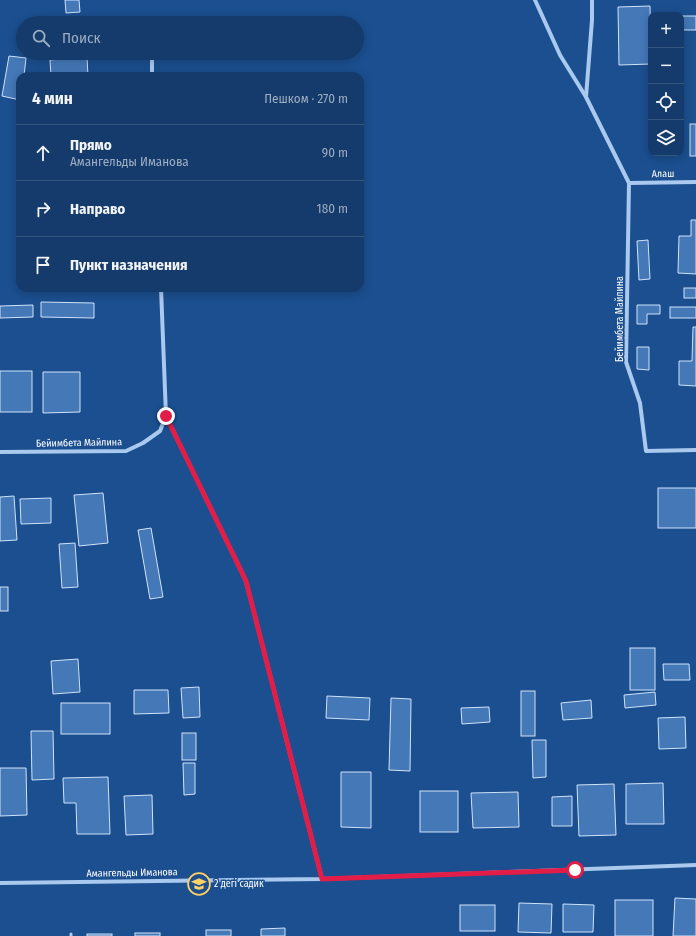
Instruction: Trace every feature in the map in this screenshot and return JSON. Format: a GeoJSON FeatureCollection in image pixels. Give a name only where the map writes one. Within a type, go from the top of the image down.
{"type":"FeatureCollection","features":[{"type":"Feature","properties":{"kind":"street"},"geometry":{"type":"LineString","coordinates":[[535,0],[560,55],[586,97],[629,183]]}},
{"type":"Feature","properties":{"kind":"street"},"geometry":{"type":"LineString","coordinates":[[586,97],[592,20],[592,0]]}},
{"type":"Feature","properties":{"kind":"street"},"geometry":{"type":"LineString","coordinates":[[152,60],[152,72]]}},
{"type":"Feature","properties":{"kind":"street","name":"Алаш"},"geometry":{"type":"LineString","coordinates":[[629,183],[696,182]]}},
{"type":"Feature","properties":{"kind":"street","name":"Бейимбета Майлина"},"geometry":{"type":"LineString","coordinates":[[629,183],[626,362],[640,403],[646,451],[696,450]]}},
{"type":"Feature","properties":{"kind":"street"},"geometry":{"type":"LineString","coordinates":[[161,292],[166,416],[246,581],[322,879]]}},
{"type":"Feature","properties":{"kind":"street","name":"Бейимбета Майлина"},"geometry":{"type":"LineString","coordinates":[[0,452],[126,451],[143,443],[160,431],[166,416]]}},
{"type":"Feature","properties":{"kind":"street","name":"Амангельды Иманова"},"geometry":{"type":"LineString","coordinates":[[0,883],[322,879],[696,865]]}},
{"type":"Feature","properties":{"kind":"building"},"geometry":{"type":"Polygon","coordinates":[[[65,0],[79,0],[80,12],[66,13],[65,0]]]}},
{"type":"Feature","properties":{"kind":"building"},"geometry":{"type":"Polygon","coordinates":[[[650,6],[650,12],[648,12],[648,64],[619,65],[618,7],[650,6]]]}},
{"type":"Feature","properties":{"kind":"building"},"geometry":{"type":"Polygon","coordinates":[[[684,16],[696,16],[696,30],[684,30],[684,16]]]}},
{"type":"Feature","properties":{"kind":"building"},"geometry":{"type":"Polygon","coordinates":[[[9,56],[16,57],[16,60],[26,60],[24,72],[16,72],[16,99],[2,96],[9,56]]]}},
{"type":"Feature","properties":{"kind":"building"},"geometry":{"type":"Polygon","coordinates":[[[50,60],[87,60],[88,72],[51,72],[50,60]]]}},
{"type":"Feature","properties":{"kind":"building"},"geometry":{"type":"Polygon","coordinates":[[[690,124],[696,124],[696,156],[690,156],[690,124]]]}},
{"type":"Feature","properties":{"kind":"building"},"geometry":{"type":"Polygon","coordinates":[[[691,220],[696,220],[696,274],[678,273],[679,236],[691,236],[691,220]]]}},
{"type":"Feature","properties":{"kind":"building"},"geometry":{"type":"Polygon","coordinates":[[[648,240],[650,279],[639,280],[637,241],[648,240]]]}},
{"type":"Feature","properties":{"kind":"building"},"geometry":{"type":"Polygon","coordinates":[[[684,288],[696,288],[696,298],[684,298],[684,288]]]}},
{"type":"Feature","properties":{"kind":"building"},"geometry":{"type":"Polygon","coordinates":[[[41,302],[94,303],[94,318],[41,317],[41,302]]]}},
{"type":"Feature","properties":{"kind":"building"},"geometry":{"type":"Polygon","coordinates":[[[33,305],[33,317],[0,318],[0,306],[33,305]]]}},
{"type":"Feature","properties":{"kind":"building"},"geometry":{"type":"Polygon","coordinates":[[[637,305],[660,305],[660,314],[647,314],[647,324],[637,324],[637,305]]]}},
{"type":"Feature","properties":{"kind":"building"},"geometry":{"type":"Polygon","coordinates":[[[670,307],[696,307],[696,318],[670,318],[670,307]]]}},
{"type":"Feature","properties":{"kind":"building"},"geometry":{"type":"Polygon","coordinates":[[[693,327],[696,327],[696,386],[679,385],[679,361],[692,361],[693,327]]]}},
{"type":"Feature","properties":{"kind":"building"},"geometry":{"type":"Polygon","coordinates":[[[637,347],[649,347],[649,370],[637,369],[637,347]]]}},
{"type":"Feature","properties":{"kind":"building"},"geometry":{"type":"Polygon","coordinates":[[[0,371],[32,371],[32,412],[0,412],[0,371]]]}},
{"type":"Feature","properties":{"kind":"building"},"geometry":{"type":"Polygon","coordinates":[[[43,372],[80,372],[80,412],[43,413],[43,372]]]}},
{"type":"Feature","properties":{"kind":"building"},"geometry":{"type":"Polygon","coordinates":[[[658,488],[696,488],[696,528],[658,528],[658,488]]]}},
{"type":"Feature","properties":{"kind":"building"},"geometry":{"type":"Polygon","coordinates":[[[103,493],[108,543],[79,546],[74,495],[103,493]]]}},
{"type":"Feature","properties":{"kind":"building"},"geometry":{"type":"Polygon","coordinates":[[[14,496],[17,540],[0,541],[0,497],[14,496]]]}},
{"type":"Feature","properties":{"kind":"building"},"geometry":{"type":"Polygon","coordinates":[[[51,498],[51,523],[21,524],[20,499],[51,498]]]}},
{"type":"Feature","properties":{"kind":"building"},"geometry":{"type":"Polygon","coordinates":[[[151,528],[163,597],[150,599],[138,530],[151,528]]]}},
{"type":"Feature","properties":{"kind":"building"},"geometry":{"type":"Polygon","coordinates":[[[75,543],[78,587],[62,588],[59,544],[75,543]]]}},
{"type":"Feature","properties":{"kind":"building"},"geometry":{"type":"Polygon","coordinates":[[[0,587],[8,587],[8,611],[0,611],[0,587]]]}},
{"type":"Feature","properties":{"kind":"building"},"geometry":{"type":"Polygon","coordinates":[[[630,648],[655,648],[655,690],[630,690],[630,648]]]}},
{"type":"Feature","properties":{"kind":"building"},"geometry":{"type":"Polygon","coordinates":[[[78,659],[80,692],[53,694],[51,661],[78,659]]]}},
{"type":"Feature","properties":{"kind":"building"},"geometry":{"type":"Polygon","coordinates":[[[663,664],[689,664],[690,680],[664,680],[663,664]]]}},
{"type":"Feature","properties":{"kind":"building"},"geometry":{"type":"Polygon","coordinates":[[[199,687],[200,717],[183,718],[181,688],[199,687]]]}},
{"type":"Feature","properties":{"kind":"building"},"geometry":{"type":"Polygon","coordinates":[[[134,690],[168,690],[169,713],[134,714],[134,690]]]}},
{"type":"Feature","properties":{"kind":"building"},"geometry":{"type":"Polygon","coordinates":[[[521,691],[535,691],[535,736],[521,736],[521,691]]]}},
{"type":"Feature","properties":{"kind":"building"},"geometry":{"type":"Polygon","coordinates":[[[655,692],[656,705],[625,708],[624,695],[655,692]]]}},
{"type":"Feature","properties":{"kind":"building"},"geometry":{"type":"Polygon","coordinates":[[[327,696],[370,698],[369,720],[326,718],[327,696]]]}},
{"type":"Feature","properties":{"kind":"building"},"geometry":{"type":"Polygon","coordinates":[[[391,698],[411,699],[410,771],[389,770],[391,698]]]}},
{"type":"Feature","properties":{"kind":"building"},"geometry":{"type":"Polygon","coordinates":[[[591,700],[592,718],[563,720],[561,703],[591,700]]]}},
{"type":"Feature","properties":{"kind":"building"},"geometry":{"type":"Polygon","coordinates":[[[61,703],[110,703],[110,734],[61,734],[61,703]]]}},
{"type":"Feature","properties":{"kind":"building"},"geometry":{"type":"Polygon","coordinates":[[[489,707],[490,722],[462,724],[461,708],[489,707]]]}},
{"type":"Feature","properties":{"kind":"building"},"geometry":{"type":"Polygon","coordinates":[[[685,717],[686,748],[659,749],[658,718],[685,717]]]}},
{"type":"Feature","properties":{"kind":"building"},"geometry":{"type":"Polygon","coordinates":[[[31,731],[53,731],[54,779],[32,780],[31,731]]]}},
{"type":"Feature","properties":{"kind":"building"},"geometry":{"type":"Polygon","coordinates":[[[182,733],[196,733],[196,760],[182,760],[182,733]]]}},
{"type":"Feature","properties":{"kind":"building"},"geometry":{"type":"Polygon","coordinates":[[[532,740],[546,740],[546,777],[533,778],[532,740]]]}},
{"type":"Feature","properties":{"kind":"building"},"geometry":{"type":"Polygon","coordinates":[[[183,763],[195,763],[195,794],[184,795],[183,763]]]}},
{"type":"Feature","properties":{"kind":"building"},"geometry":{"type":"Polygon","coordinates":[[[0,768],[26,768],[27,815],[0,816],[0,768]]]}},
{"type":"Feature","properties":{"kind":"building"},"geometry":{"type":"Polygon","coordinates":[[[341,772],[371,772],[371,828],[341,827],[341,772]]]}},
{"type":"Feature","properties":{"kind":"building"},"geometry":{"type":"Polygon","coordinates":[[[108,777],[110,834],[77,834],[76,803],[64,803],[63,778],[108,777]]]}},
{"type":"Feature","properties":{"kind":"building"},"geometry":{"type":"Polygon","coordinates":[[[663,783],[664,824],[626,824],[626,784],[663,783]]]}},
{"type":"Feature","properties":{"kind":"building"},"geometry":{"type":"Polygon","coordinates":[[[614,784],[616,835],[579,836],[577,785],[614,784]]]}},
{"type":"Feature","properties":{"kind":"building"},"geometry":{"type":"Polygon","coordinates":[[[420,791],[458,791],[458,832],[420,832],[420,791]]]}},
{"type":"Feature","properties":{"kind":"building"},"geometry":{"type":"Polygon","coordinates":[[[518,792],[519,827],[473,828],[471,793],[518,792]]]}},
{"type":"Feature","properties":{"kind":"building"},"geometry":{"type":"Polygon","coordinates":[[[152,795],[153,834],[126,835],[124,796],[152,795]]]}},
{"type":"Feature","properties":{"kind":"building"},"geometry":{"type":"Polygon","coordinates":[[[572,796],[572,826],[552,826],[552,797],[572,796]]]}},
{"type":"Feature","properties":{"kind":"building"},"geometry":{"type":"Polygon","coordinates":[[[675,898],[696,899],[696,936],[673,936],[675,898]]]}},
{"type":"Feature","properties":{"kind":"building"},"geometry":{"type":"Polygon","coordinates":[[[615,900],[653,900],[653,936],[615,936],[615,900]]]}},
{"type":"Feature","properties":{"kind":"building"},"geometry":{"type":"Polygon","coordinates":[[[519,903],[552,904],[551,933],[518,932],[519,903]]]}},
{"type":"Feature","properties":{"kind":"building"},"geometry":{"type":"Polygon","coordinates":[[[563,904],[594,905],[593,932],[563,932],[563,904]]]}},
{"type":"Feature","properties":{"kind":"building"},"geometry":{"type":"Polygon","coordinates":[[[460,905],[495,905],[495,931],[460,931],[460,905]]]}},
{"type":"Feature","properties":{"kind":"building"},"geometry":{"type":"Polygon","coordinates":[[[285,928],[285,936],[261,936],[261,929],[285,928]]]}},
{"type":"Feature","properties":{"kind":"building"},"geometry":{"type":"Polygon","coordinates":[[[206,930],[231,930],[231,936],[206,936],[206,930]]]}},
{"type":"Feature","properties":{"kind":"building"},"geometry":{"type":"Polygon","coordinates":[[[135,933],[160,933],[160,936],[135,936],[135,933]]]}},
{"type":"Feature","properties":{"kind":"building"},"geometry":{"type":"Polygon","coordinates":[[[87,934],[112,934],[112,936],[87,936],[87,934]]]}},
{"type":"Feature","properties":{"kind":"place","name":"2 дегі садик"},"geometry":{"type":"Point","coordinates":[199,884]}},
{"type":"Feature","properties":{"kind":"route"},"geometry":{"type":"LineString","coordinates":[[166,416],[246,581],[322,879],[575,870]]}}]}
